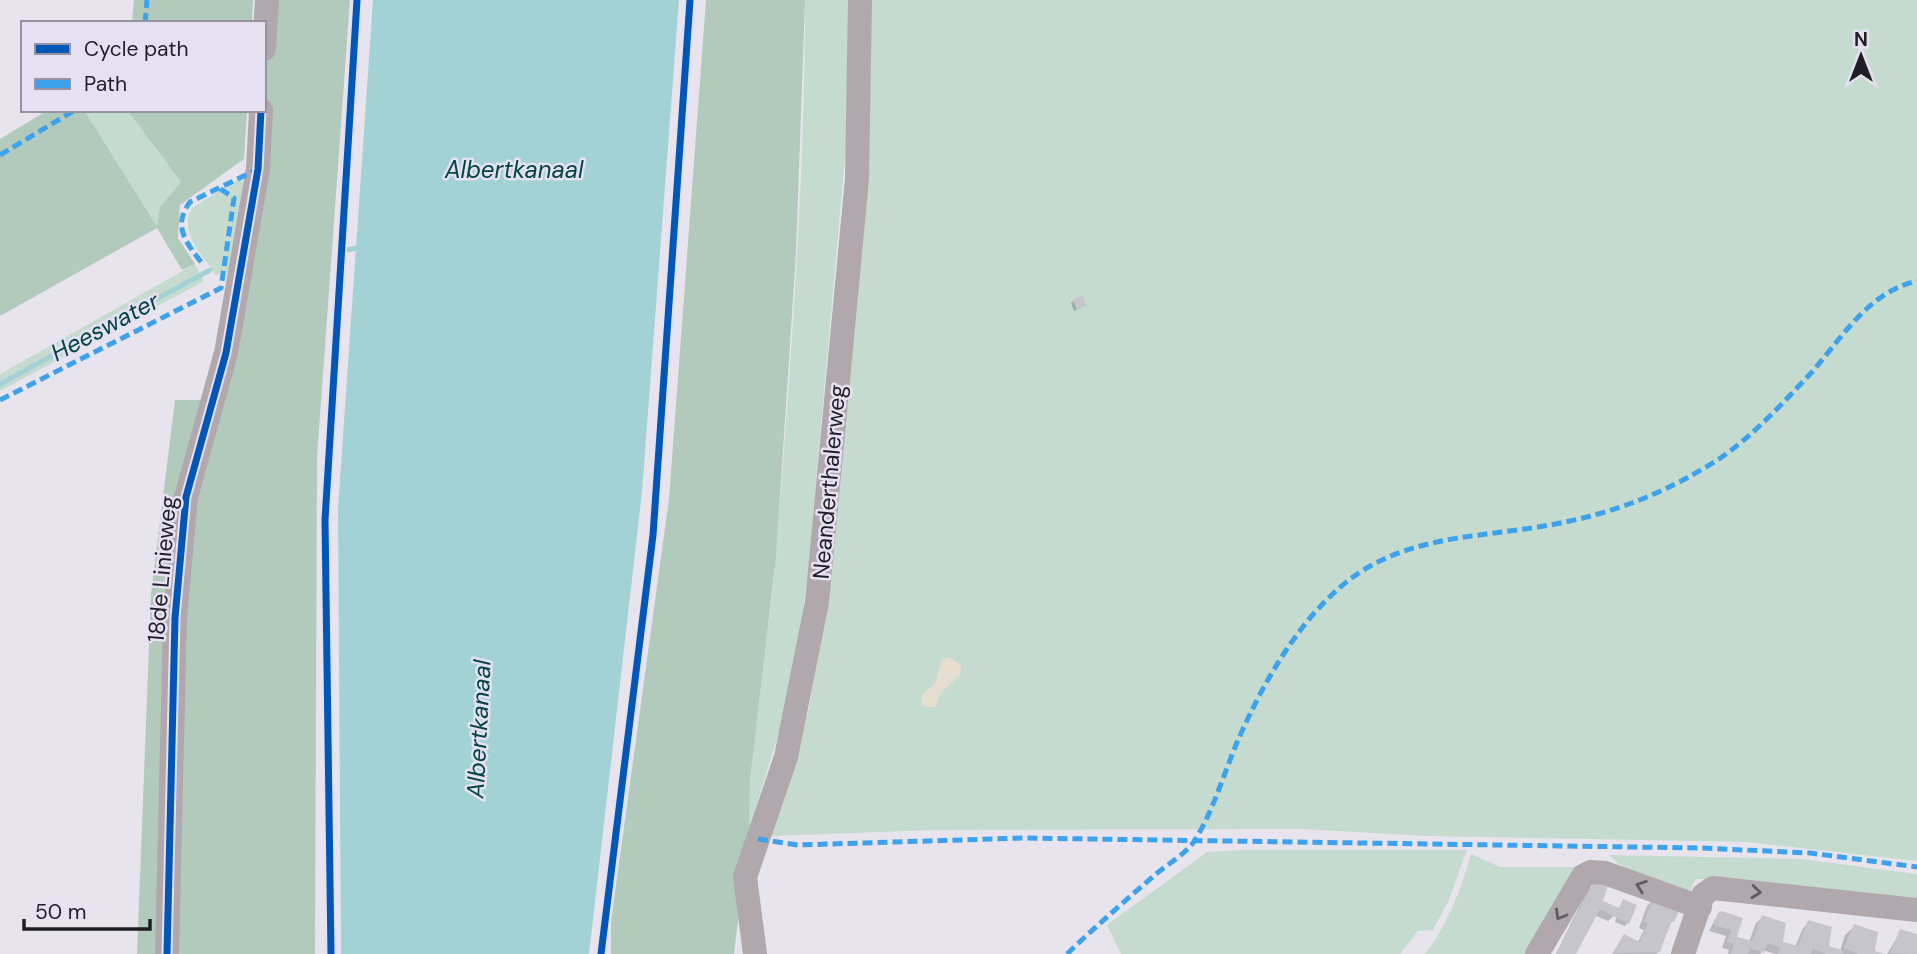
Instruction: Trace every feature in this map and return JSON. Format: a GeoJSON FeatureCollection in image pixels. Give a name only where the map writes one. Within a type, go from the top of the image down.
{"type":"FeatureCollection","features":[{"type":"Feature","properties":{"kind":"street"},"geometry":{"type":"LineString","coordinates":[[266,21],[267,0]]}},
{"type":"Feature","properties":{"kind":"street","name":"Neanderthalerweg"},"geometry":{"type":"LineString","coordinates":[[755,954],[745,877],[786,757],[817,602],[857,179],[860,0]]}},
{"type":"Feature","properties":{"kind":"street","name":"18de Linieweg"},"geometry":{"type":"LineString","coordinates":[[167,954],[175,618],[186,497],[226,353],[258,169],[261,112]]}},
{"type":"Feature","properties":{"kind":"street"},"geometry":{"type":"LineString","coordinates":[[1537,954],[1583,876],[1599,871],[1700,907]]}},
{"type":"Feature","properties":{"kind":"street"},"geometry":{"type":"LineString","coordinates":[[1683,954],[1703,895],[1718,888],[1917,910]]}},
{"type":"Feature","properties":{"kind":"green space"},"geometry":{"type":"Polygon","coordinates":[[[134,0],[253,0],[252,21],[132,21],[134,0]]]}},
{"type":"Feature","properties":{"kind":"green space"},"geometry":{"type":"Polygon","coordinates":[[[260,0],[350,0],[317,457],[315,954],[137,954],[151,594],[175,400],[206,400],[264,112],[266,112],[266,21],[264,21],[260,0]]]}},
{"type":"Feature","properties":{"kind":"green space"},"geometry":{"type":"Polygon","coordinates":[[[706,0],[805,0],[796,253],[776,557],[750,779],[749,829],[734,954],[611,954],[611,922],[669,499],[706,0]]]}},
{"type":"Feature","properties":{"kind":"green space"},"geometry":{"type":"Polygon","coordinates":[[[805,0],[849,0],[850,101],[808,571],[798,650],[778,735],[749,829],[751,760],[773,589],[791,347],[800,208],[805,0]]]}},
{"type":"Feature","properties":{"kind":"green space"},"geometry":{"type":"Polygon","coordinates":[[[866,0],[1917,0],[1917,861],[1747,842],[1426,836],[1301,829],[934,830],[771,836],[809,708],[831,574],[865,195],[866,0]]]}},
{"type":"Feature","properties":{"kind":"green space"},"geometry":{"type":"Polygon","coordinates":[[[45,112],[85,112],[157,227],[160,207],[181,182],[128,112],[247,112],[244,159],[180,205],[178,238],[195,264],[182,270],[157,228],[0,316],[0,139],[45,112]]]}},
{"type":"Feature","properties":{"kind":"green space"},"geometry":{"type":"Polygon","coordinates":[[[85,112],[128,112],[181,182],[160,207],[157,228],[85,112]]]}},
{"type":"Feature","properties":{"kind":"green space"},"geometry":{"type":"Polygon","coordinates":[[[243,176],[240,226],[232,270],[216,275],[190,235],[188,217],[192,208],[243,176]]]}},
{"type":"Feature","properties":{"kind":"green space"},"geometry":{"type":"Polygon","coordinates":[[[195,264],[204,281],[0,391],[0,374],[195,264]]]}},
{"type":"Feature","properties":{"kind":"green space"},"geometry":{"type":"Polygon","coordinates":[[[1467,850],[1448,902],[1433,930],[1418,931],[1400,954],[1121,954],[1107,925],[1207,852],[1467,850]]]}},
{"type":"Feature","properties":{"kind":"green space"},"geometry":{"type":"Polygon","coordinates":[[[1471,854],[1500,867],[1579,867],[1531,954],[1425,954],[1453,906],[1471,854]]]}},
{"type":"Feature","properties":{"kind":"green space"},"geometry":{"type":"Polygon","coordinates":[[[1609,855],[1802,859],[1917,874],[1917,900],[1715,879],[1696,879],[1688,895],[1628,872],[1609,855]]]}},
{"type":"Feature","properties":{"kind":"sand"},"geometry":{"type":"Polygon","coordinates":[[[949,657],[961,665],[960,675],[941,693],[935,707],[925,707],[921,703],[922,695],[936,682],[941,660],[949,657]]]}},
{"type":"Feature","properties":{"kind":"water","name":"Albertkanaal"},"geometry":{"type":"Polygon","coordinates":[[[373,0],[679,0],[642,492],[589,954],[341,954],[338,509],[373,0]]]}},
{"type":"Feature","properties":{"kind":"building"},"geometry":{"type":"Polygon","coordinates":[[[1083,296],[1086,306],[1076,309],[1073,299],[1083,296]]]}},
{"type":"Feature","properties":{"kind":"building"},"geometry":{"type":"Polygon","coordinates":[[[1593,883],[1608,885],[1603,901],[1619,908],[1623,899],[1637,905],[1629,924],[1600,909],[1576,954],[1556,954],[1593,883]]]}},
{"type":"Feature","properties":{"kind":"building"},"geometry":{"type":"Polygon","coordinates":[[[1653,898],[1680,909],[1674,922],[1671,921],[1660,952],[1613,953],[1624,934],[1640,942],[1648,923],[1644,922],[1653,898]]]}},
{"type":"Feature","properties":{"kind":"building"},"geometry":{"type":"Polygon","coordinates":[[[1722,911],[1743,918],[1737,937],[1752,941],[1762,915],[1786,923],[1783,942],[1798,946],[1808,920],[1832,927],[1829,946],[1844,951],[1843,954],[1826,954],[1813,948],[1811,954],[1778,954],[1780,948],[1767,943],[1764,953],[1750,948],[1748,954],[1731,954],[1734,944],[1727,942],[1731,930],[1714,925],[1718,913],[1722,911]]]}},
{"type":"Feature","properties":{"kind":"building"},"geometry":{"type":"Polygon","coordinates":[[[1854,924],[1878,932],[1875,951],[1884,954],[1858,954],[1844,948],[1854,924]]]}},
{"type":"Feature","properties":{"kind":"building"},"geometry":{"type":"Polygon","coordinates":[[[1900,929],[1917,934],[1917,954],[1890,953],[1900,929]]]}},
{"type":"Feature","properties":{"kind":"waterway","name":"Heeswater"},"geometry":{"type":"LineString","coordinates":[[347,250],[361,247]]}},
{"type":"Feature","properties":{"kind":"waterway","name":"Heeswater"},"geometry":{"type":"LineString","coordinates":[[0,384],[210,270]]}},
{"type":"Feature","properties":{"kind":"marked path"},"geometry":{"type":"LineString","coordinates":[[145,21],[147,0]]}},
{"type":"Feature","properties":{"kind":"marked path"},"geometry":{"type":"LineString","coordinates":[[0,155],[72,112]]}},
{"type":"Feature","properties":{"kind":"marked path"},"geometry":{"type":"LineString","coordinates":[[201,262],[183,233],[182,219],[190,202],[258,169]]}},
{"type":"Feature","properties":{"kind":"marked path"},"geometry":{"type":"LineString","coordinates":[[0,400],[221,288],[234,198],[219,188]]}},
{"type":"Feature","properties":{"kind":"marked path"},"geometry":{"type":"LineString","coordinates":[[1067,954],[1122,903],[1192,845],[1207,817],[1247,720],[1274,669],[1308,620],[1349,580],[1372,565],[1415,548],[1595,515],[1638,501],[1679,482],[1719,459],[1756,430],[1870,306],[1884,295],[1917,281]]}},
{"type":"Feature","properties":{"kind":"marked path"},"geometry":{"type":"LineString","coordinates":[[758,839],[798,845],[1024,838],[1701,848],[1810,853],[1917,867]]}},
{"type":"Feature","properties":{"kind":"cycle path"},"geometry":{"type":"LineString","coordinates":[[331,954],[325,520],[357,0]]}},
{"type":"Feature","properties":{"kind":"cycle path"},"geometry":{"type":"LineString","coordinates":[[601,954],[653,535],[690,0]]}},
{"type":"Feature","properties":{"kind":"cycle path"},"geometry":{"type":"LineString","coordinates":[[167,954],[175,618],[186,497],[226,353],[258,169],[261,112]]}}]}
